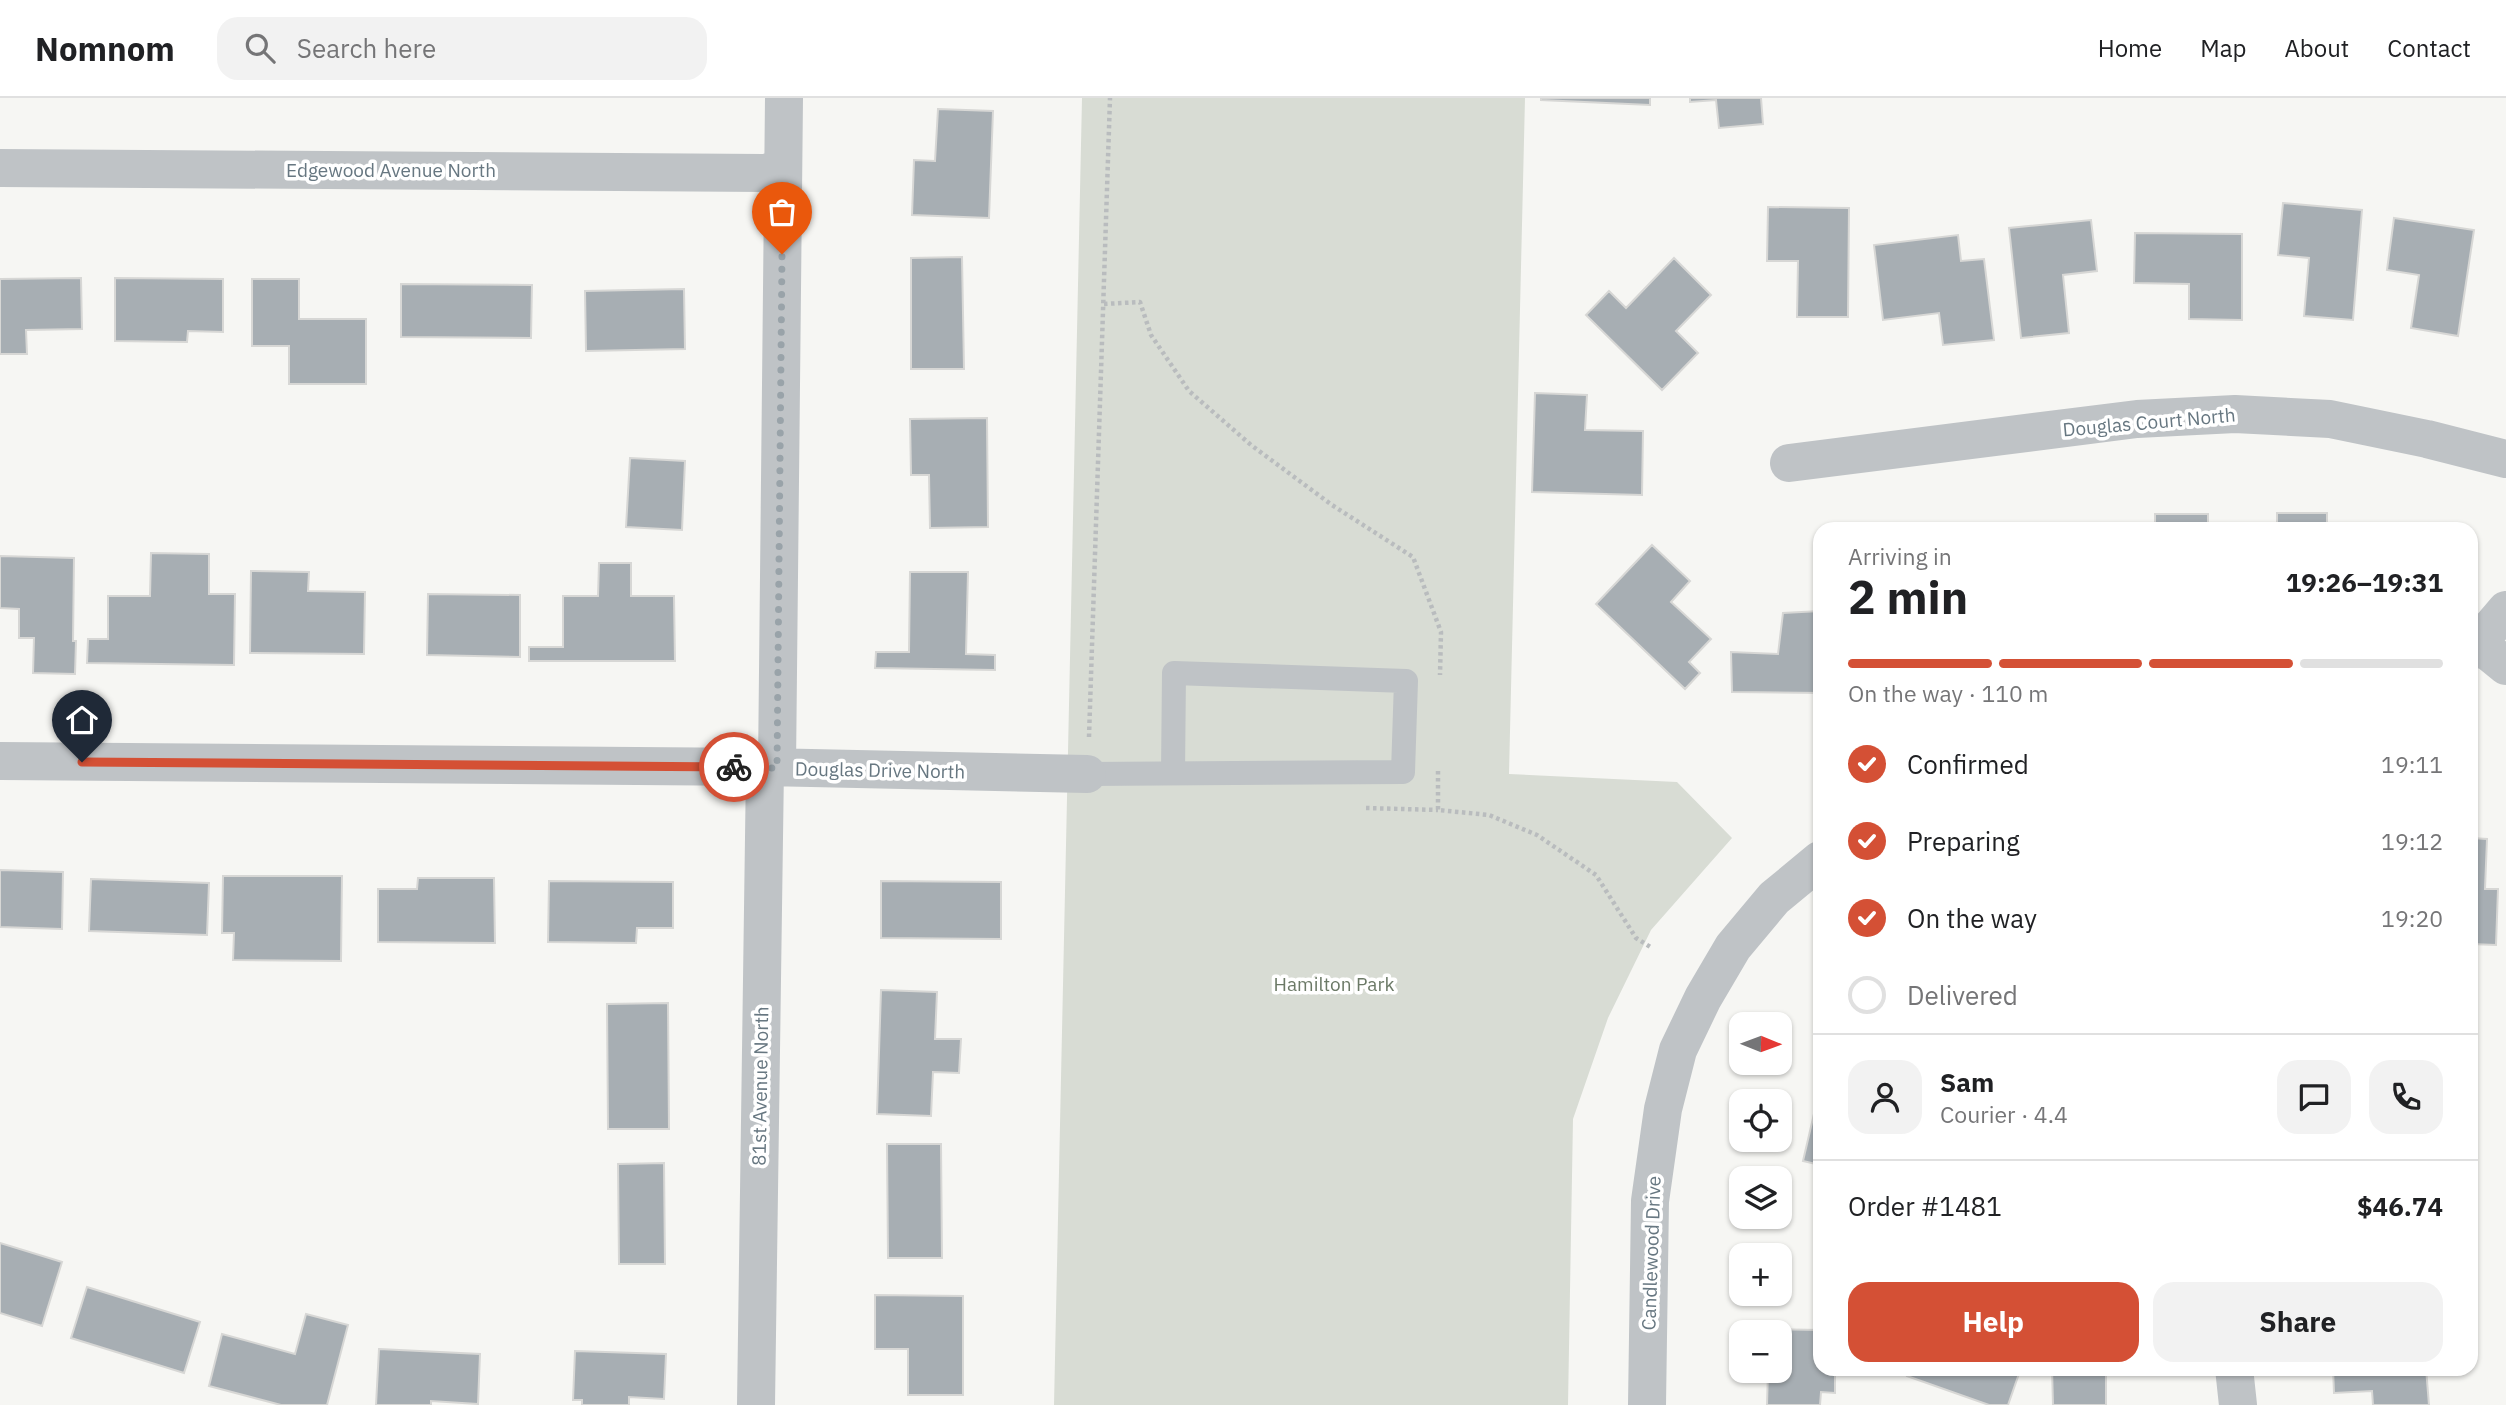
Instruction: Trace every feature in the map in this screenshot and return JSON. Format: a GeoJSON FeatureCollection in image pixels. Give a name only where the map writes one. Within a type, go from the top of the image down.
{"type":"FeatureCollection","features":[{"type":"Feature","properties":{"kind":"street","name":"81st Avenue North"},"geometry":{"type":"LineString","coordinates":[[756,1405],[783,98]]}},
{"type":"Feature","properties":{"kind":"street","name":"Edgewood Avenue North"},"geometry":{"type":"LineString","coordinates":[[0,168],[783,173]]}},
{"type":"Feature","properties":{"kind":"street","name":"Douglas Court North"},"geometry":{"type":"LineString","coordinates":[[1789,463],[2137,419],[2235,414],[2330,419],[2506,459]]}},
{"type":"Feature","properties":{"kind":"street"},"geometry":{"type":"LineString","coordinates":[[2485,654],[2506,610]]}},
{"type":"Feature","properties":{"kind":"street","name":"Douglas Drive North"},"geometry":{"type":"LineString","coordinates":[[0,761],[771,768],[1087,774]]}},
{"type":"Feature","properties":{"kind":"street","name":"Candlewood Drive"},"geometry":{"type":"LineString","coordinates":[[1647,1405],[1650,1201],[1663,1109],[1678,1050],[1703,998],[1733,947],[1774,898],[1813,866]]}},
{"type":"Feature","properties":{"kind":"street"},"geometry":{"type":"LineString","coordinates":[[2235,1376],[2238,1405]]}},
{"type":"Feature","properties":{"kind":"lane"},"geometry":{"type":"LineString","coordinates":[[1087,774],[1403,772],[1406,681],[1174,673],[1173,773]]}},
{"type":"Feature","properties":{"kind":"path"},"geometry":{"type":"LineString","coordinates":[[1087,774],[1110,98]]}},
{"type":"Feature","properties":{"kind":"path"},"geometry":{"type":"LineString","coordinates":[[1103,304],[1140,302],[1151,335],[1189,391],[1251,445],[1332,505],[1413,557],[1441,632],[1440,686]]}},
{"type":"Feature","properties":{"kind":"path"},"geometry":{"type":"LineString","coordinates":[[1438,769],[1438,810],[1489,816],[1537,835],[1596,875],[1636,938],[1653,948]]}},
{"type":"Feature","properties":{"kind":"green space","name":"Hamilton Park"},"geometry":{"type":"Polygon","coordinates":[[[1082,98],[1525,98],[1509,774],[1677,782],[1732,838],[1651,930],[1608,1018],[1573,1119],[1568,1405],[1054,1405],[1082,98]]]}},
{"type":"Feature","properties":{"kind":"building"},"geometry":{"type":"Polygon","coordinates":[[[1650,98],[1650,105],[1541,100],[1650,98]]]}},
{"type":"Feature","properties":{"kind":"building"},"geometry":{"type":"Polygon","coordinates":[[[1690,98],[1761,98],[1763,124],[1719,128],[1716,100],[1690,102],[1690,98]]]}},
{"type":"Feature","properties":{"kind":"building"},"geometry":{"type":"Polygon","coordinates":[[[938,109],[993,111],[989,218],[912,215],[914,160],[935,161],[938,109]]]}},
{"type":"Feature","properties":{"kind":"building"},"geometry":{"type":"Polygon","coordinates":[[[2283,203],[2362,210],[2353,320],[2304,316],[2309,258],[2278,255],[2283,203]]]}},
{"type":"Feature","properties":{"kind":"building"},"geometry":{"type":"Polygon","coordinates":[[[1768,207],[1849,208],[1848,317],[1797,317],[1798,261],[1767,261],[1768,207]]]}},
{"type":"Feature","properties":{"kind":"building"},"geometry":{"type":"Polygon","coordinates":[[[2394,218],[2474,230],[2458,336],[2411,328],[2419,275],[2387,270],[2394,218]]]}},
{"type":"Feature","properties":{"kind":"building"},"geometry":{"type":"Polygon","coordinates":[[[2091,220],[2097,271],[2063,275],[2069,333],[2021,338],[2009,228],[2091,220]]]}},
{"type":"Feature","properties":{"kind":"building"},"geometry":{"type":"Polygon","coordinates":[[[2135,233],[2242,234],[2242,320],[2189,319],[2189,284],[2134,283],[2135,233]]]}},
{"type":"Feature","properties":{"kind":"building"},"geometry":{"type":"Polygon","coordinates":[[[1958,235],[1961,261],[1984,259],[1994,340],[1943,345],[1939,313],[1883,320],[1874,245],[1958,235]]]}},
{"type":"Feature","properties":{"kind":"building"},"geometry":{"type":"Polygon","coordinates":[[[962,257],[964,369],[911,369],[911,258],[962,257]]]}},
{"type":"Feature","properties":{"kind":"building"},"geometry":{"type":"Polygon","coordinates":[[[1674,258],[1711,295],[1676,331],[1698,353],[1662,390],[1586,315],[1609,291],[1626,308],[1674,258]]]}},
{"type":"Feature","properties":{"kind":"building"},"geometry":{"type":"Polygon","coordinates":[[[81,278],[82,329],[26,330],[27,354],[0,354],[0,279],[81,278]]]}},
{"type":"Feature","properties":{"kind":"building"},"geometry":{"type":"Polygon","coordinates":[[[115,278],[223,279],[223,332],[188,331],[187,342],[115,341],[115,278]]]}},
{"type":"Feature","properties":{"kind":"building"},"geometry":{"type":"Polygon","coordinates":[[[252,279],[299,279],[299,319],[366,319],[366,384],[289,384],[289,346],[252,346],[252,279]]]}},
{"type":"Feature","properties":{"kind":"building"},"geometry":{"type":"Polygon","coordinates":[[[401,284],[532,285],[531,338],[401,337],[401,284]]]}},
{"type":"Feature","properties":{"kind":"building"},"geometry":{"type":"Polygon","coordinates":[[[684,289],[685,349],[586,351],[585,291],[684,289]]]}},
{"type":"Feature","properties":{"kind":"building"},"geometry":{"type":"Polygon","coordinates":[[[1535,393],[1587,395],[1585,430],[1643,431],[1642,495],[1532,492],[1535,393]]]}},
{"type":"Feature","properties":{"kind":"building"},"geometry":{"type":"Polygon","coordinates":[[[987,418],[988,527],[930,528],[929,475],[911,475],[910,419],[987,418]]]}},
{"type":"Feature","properties":{"kind":"building"},"geometry":{"type":"Polygon","coordinates":[[[630,458],[685,461],[682,530],[626,527],[630,458]]]}},
{"type":"Feature","properties":{"kind":"building"},"geometry":{"type":"Polygon","coordinates":[[[2277,513],[2327,513],[2327,522],[2277,522],[2277,513]]]}},
{"type":"Feature","properties":{"kind":"building"},"geometry":{"type":"Polygon","coordinates":[[[2155,514],[2208,514],[2208,522],[2155,522],[2155,514]]]}},
{"type":"Feature","properties":{"kind":"building"},"geometry":{"type":"Polygon","coordinates":[[[1652,545],[1690,581],[1671,602],[1711,639],[1689,662],[1700,673],[1685,689],[1596,604],[1652,545]]]}},
{"type":"Feature","properties":{"kind":"building"},"geometry":{"type":"Polygon","coordinates":[[[151,553],[209,554],[209,594],[235,594],[234,665],[87,663],[88,639],[108,639],[108,596],[150,596],[151,553]]]}},
{"type":"Feature","properties":{"kind":"building"},"geometry":{"type":"Polygon","coordinates":[[[0,556],[74,558],[75,674],[33,673],[34,638],[19,638],[19,609],[0,608],[0,556]]]}},
{"type":"Feature","properties":{"kind":"building"},"geometry":{"type":"Polygon","coordinates":[[[599,563],[631,563],[631,596],[674,596],[675,661],[529,661],[529,647],[563,647],[563,596],[598,596],[599,563]]]}},
{"type":"Feature","properties":{"kind":"building"},"geometry":{"type":"Polygon","coordinates":[[[251,571],[309,572],[308,591],[365,592],[364,654],[250,653],[251,571]]]}},
{"type":"Feature","properties":{"kind":"building"},"geometry":{"type":"Polygon","coordinates":[[[910,572],[968,572],[966,654],[995,655],[995,670],[875,668],[876,652],[909,652],[910,572]]]}},
{"type":"Feature","properties":{"kind":"building"},"geometry":{"type":"Polygon","coordinates":[[[428,594],[520,595],[520,657],[427,655],[428,594]]]}},
{"type":"Feature","properties":{"kind":"building"},"geometry":{"type":"Polygon","coordinates":[[[1813,611],[1813,693],[1732,692],[1731,652],[1778,654],[1783,613],[1813,611]]]}},
{"type":"Feature","properties":{"kind":"building"},"geometry":{"type":"Polygon","coordinates":[[[2478,838],[2487,839],[2485,889],[2498,889],[2496,945],[2478,944],[2478,838]]]}},
{"type":"Feature","properties":{"kind":"building"},"geometry":{"type":"Polygon","coordinates":[[[0,870],[63,872],[62,929],[0,927],[0,870]]]}},
{"type":"Feature","properties":{"kind":"building"},"geometry":{"type":"Polygon","coordinates":[[[223,876],[342,876],[341,961],[233,960],[234,933],[222,933],[223,876]]]}},
{"type":"Feature","properties":{"kind":"building"},"geometry":{"type":"Polygon","coordinates":[[[418,878],[494,878],[495,943],[378,942],[378,889],[417,889],[418,878]]]}},
{"type":"Feature","properties":{"kind":"building"},"geometry":{"type":"Polygon","coordinates":[[[91,879],[209,883],[207,935],[89,931],[91,879]]]}},
{"type":"Feature","properties":{"kind":"building"},"geometry":{"type":"Polygon","coordinates":[[[549,881],[673,882],[673,928],[637,928],[636,943],[548,942],[549,881]]]}},
{"type":"Feature","properties":{"kind":"building"},"geometry":{"type":"Polygon","coordinates":[[[881,881],[1001,882],[1001,939],[881,938],[881,881]]]}},
{"type":"Feature","properties":{"kind":"building"},"geometry":{"type":"Polygon","coordinates":[[[881,990],[937,992],[935,1039],[961,1039],[959,1073],[933,1072],[931,1116],[877,1114],[881,990]]]}},
{"type":"Feature","properties":{"kind":"building"},"geometry":{"type":"Polygon","coordinates":[[[668,1003],[669,1129],[608,1129],[607,1004],[668,1003]]]}},
{"type":"Feature","properties":{"kind":"building"},"geometry":{"type":"Polygon","coordinates":[[[1813,1118],[1813,1163],[1803,1161],[1813,1118]]]}},
{"type":"Feature","properties":{"kind":"building"},"geometry":{"type":"Polygon","coordinates":[[[887,1144],[941,1144],[942,1258],[888,1258],[887,1144]]]}},
{"type":"Feature","properties":{"kind":"building"},"geometry":{"type":"Polygon","coordinates":[[[664,1163],[665,1264],[619,1264],[618,1164],[664,1163]]]}},
{"type":"Feature","properties":{"kind":"building"},"geometry":{"type":"Polygon","coordinates":[[[0,1243],[62,1262],[42,1326],[0,1313],[0,1243]]]}},
{"type":"Feature","properties":{"kind":"building"},"geometry":{"type":"Polygon","coordinates":[[[87,1287],[200,1322],[184,1373],[71,1338],[87,1287]]]}},
{"type":"Feature","properties":{"kind":"building"},"geometry":{"type":"Polygon","coordinates":[[[875,1295],[963,1296],[963,1395],[908,1395],[908,1349],[875,1349],[875,1295]]]}},
{"type":"Feature","properties":{"kind":"building"},"geometry":{"type":"Polygon","coordinates":[[[306,1314],[348,1325],[327,1405],[281,1405],[209,1386],[222,1334],[295,1354],[306,1314]]]}},
{"type":"Feature","properties":{"kind":"building"},"geometry":{"type":"Polygon","coordinates":[[[1792,1329],[1813,1330],[1813,1376],[1835,1376],[1835,1393],[1821,1392],[1820,1405],[1767,1405],[1768,1383],[1792,1383],[1792,1329]]]}},
{"type":"Feature","properties":{"kind":"building"},"geometry":{"type":"Polygon","coordinates":[[[379,1349],[480,1354],[478,1404],[431,1401],[431,1405],[376,1405],[379,1349]]]}},
{"type":"Feature","properties":{"kind":"building"},"geometry":{"type":"Polygon","coordinates":[[[575,1351],[666,1354],[664,1399],[629,1397],[629,1405],[582,1405],[582,1400],[573,1400],[575,1351]]]}},
{"type":"Feature","properties":{"kind":"building"},"geometry":{"type":"Polygon","coordinates":[[[1907,1376],[2018,1376],[2008,1405],[1989,1405],[1907,1376]]]}},
{"type":"Feature","properties":{"kind":"building"},"geometry":{"type":"Polygon","coordinates":[[[2052,1376],[2106,1376],[2106,1405],[2053,1405],[2052,1376]]]}},
{"type":"Feature","properties":{"kind":"building"},"geometry":{"type":"Polygon","coordinates":[[[2333,1376],[2427,1376],[2429,1405],[2373,1405],[2372,1391],[2334,1393],[2333,1376]]]}},
{"type":"Feature","properties":{"kind":"way so far"},"geometry":{"type":"LineString","coordinates":[[734,767],[777,768],[782,254]]}},
{"type":"Feature","properties":{"kind":"route"},"geometry":{"type":"LineString","coordinates":[[82,762],[734,767]]}}]}
